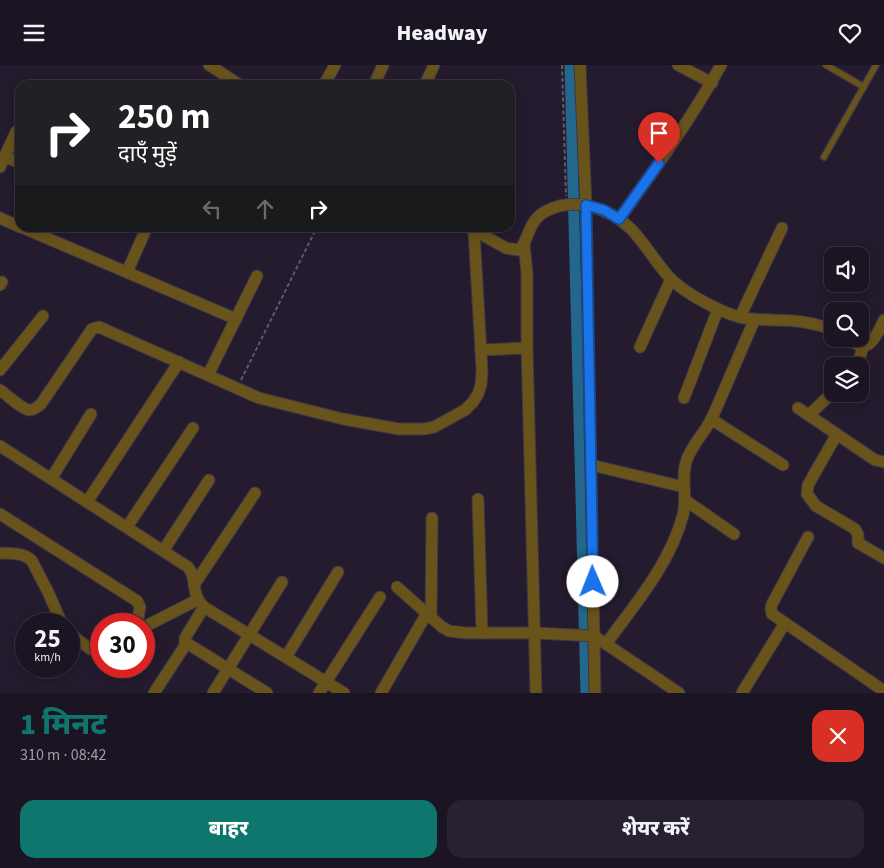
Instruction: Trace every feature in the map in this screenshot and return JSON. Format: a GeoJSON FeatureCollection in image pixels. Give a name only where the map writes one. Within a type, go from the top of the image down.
{"type":"FeatureCollection","features":[{"type":"Feature","properties":{"kind":"street"},"geometry":{"type":"LineString","coordinates":[[209,65],[232,80]]}},
{"type":"Feature","properties":{"kind":"street"},"geometry":{"type":"LineString","coordinates":[[327,80],[335,65]]}},
{"type":"Feature","properties":{"kind":"street"},"geometry":{"type":"LineString","coordinates":[[376,80],[382,65]]}},
{"type":"Feature","properties":{"kind":"street"},"geometry":{"type":"LineString","coordinates":[[427,80],[434,65]]}},
{"type":"Feature","properties":{"kind":"street"},"geometry":{"type":"LineString","coordinates":[[580,65],[576,205],[590,465],[591,636],[596,693]]}},
{"type":"Feature","properties":{"kind":"street"},"geometry":{"type":"LineString","coordinates":[[678,65],[712,83]]}},
{"type":"Feature","properties":{"kind":"street"},"geometry":{"type":"LineString","coordinates":[[619,219],[669,149],[722,65]]}},
{"type":"Feature","properties":{"kind":"street"},"geometry":{"type":"LineString","coordinates":[[15,133],[5,141],[2,162],[15,163]]}},
{"type":"Feature","properties":{"kind":"street"},"geometry":{"type":"LineString","coordinates":[[536,693],[527,348],[527,273],[524,245],[530,227],[538,217],[555,207],[576,205],[604,210],[619,219],[633,231],[671,279],[718,309],[740,317],[800,321],[824,327]]}},
{"type":"Feature","properties":{"kind":"street"},"geometry":{"type":"LineString","coordinates":[[0,219],[15,225]]}},
{"type":"Feature","properties":{"kind":"street"},"geometry":{"type":"LineString","coordinates":[[740,317],[782,227]]}},
{"type":"Feature","properties":{"kind":"street"},"geometry":{"type":"LineString","coordinates":[[33,232],[236,319]]}},
{"type":"Feature","properties":{"kind":"street"},"geometry":{"type":"LineString","coordinates":[[126,272],[145,232]]}},
{"type":"Feature","properties":{"kind":"street"},"geometry":{"type":"LineString","coordinates":[[0,390],[24,408],[31,410],[36,408],[41,404],[95,327],[104,329],[179,361],[237,389],[277,403],[382,427],[411,430],[424,429],[446,421],[465,410],[473,402],[481,385],[481,350],[472,232]]}},
{"type":"Feature","properties":{"kind":"street"},"geometry":{"type":"LineString","coordinates":[[477,232],[506,248],[514,250],[522,248],[524,245]]}},
{"type":"Feature","properties":{"kind":"street"},"geometry":{"type":"LineString","coordinates":[[208,375],[257,276]]}},
{"type":"Feature","properties":{"kind":"street"},"geometry":{"type":"LineString","coordinates":[[640,347],[671,279]]}},
{"type":"Feature","properties":{"kind":"street"},"geometry":{"type":"LineString","coordinates":[[684,398],[718,309]]}},
{"type":"Feature","properties":{"kind":"street"},"geometry":{"type":"LineString","coordinates":[[0,370],[43,316]]}},
{"type":"Feature","properties":{"kind":"street"},"geometry":{"type":"LineString","coordinates":[[606,645],[661,566],[677,533],[685,500],[684,487],[687,459],[711,419],[755,319]]}},
{"type":"Feature","properties":{"kind":"street"},"geometry":{"type":"LineString","coordinates":[[869,344],[881,336],[884,320]]}},
{"type":"Feature","properties":{"kind":"street"},"geometry":{"type":"LineString","coordinates":[[860,357],[864,347]]}},
{"type":"Feature","properties":{"kind":"street"},"geometry":{"type":"LineString","coordinates":[[481,350],[527,348]]}},
{"type":"Feature","properties":{"kind":"street"},"geometry":{"type":"LineString","coordinates":[[87,502],[179,361]]}},
{"type":"Feature","properties":{"kind":"street"},"geometry":{"type":"LineString","coordinates":[[809,415],[824,401]]}},
{"type":"Feature","properties":{"kind":"street"},"geometry":{"type":"LineString","coordinates":[[798,408],[875,460],[884,462]]}},
{"type":"Feature","properties":{"kind":"street"},"geometry":{"type":"LineString","coordinates":[[52,479],[91,414]]}},
{"type":"Feature","properties":{"kind":"street"},"geometry":{"type":"LineString","coordinates":[[711,419],[783,465]]}},
{"type":"Feature","properties":{"kind":"street"},"geometry":{"type":"LineString","coordinates":[[127,527],[192,428]]}},
{"type":"Feature","properties":{"kind":"street"},"geometry":{"type":"LineString","coordinates":[[837,434],[808,485],[807,494],[816,506],[855,529],[858,535],[858,543],[884,558]]}},
{"type":"Feature","properties":{"kind":"street"},"geometry":{"type":"LineString","coordinates":[[0,446],[191,570],[200,604],[344,693]]}},
{"type":"Feature","properties":{"kind":"street"},"geometry":{"type":"LineString","coordinates":[[590,465],[684,487]]}},
{"type":"Feature","properties":{"kind":"street"},"geometry":{"type":"LineString","coordinates":[[164,551],[208,480]]}},
{"type":"Feature","properties":{"kind":"street"},"geometry":{"type":"LineString","coordinates":[[194,585],[255,493]]}},
{"type":"Feature","properties":{"kind":"street"},"geometry":{"type":"LineString","coordinates":[[478,499],[482,633]]}},
{"type":"Feature","properties":{"kind":"street"},"geometry":{"type":"LineString","coordinates":[[685,500],[734,534]]}},
{"type":"Feature","properties":{"kind":"street"},"geometry":{"type":"LineString","coordinates":[[0,514],[137,601],[141,613]]}},
{"type":"Feature","properties":{"kind":"street"},"geometry":{"type":"LineString","coordinates":[[381,693],[429,615],[432,518]]}},
{"type":"Feature","properties":{"kind":"street"},"geometry":{"type":"LineString","coordinates":[[808,537],[772,604],[772,614],[884,691]]}},
{"type":"Feature","properties":{"kind":"street"},"geometry":{"type":"LineString","coordinates":[[0,553],[19,554],[29,557],[57,613]]}},
{"type":"Feature","properties":{"kind":"street"},"geometry":{"type":"LineString","coordinates":[[286,657],[338,572]]}},
{"type":"Feature","properties":{"kind":"street"},"geometry":{"type":"LineString","coordinates":[[213,693],[282,582]]}},
{"type":"Feature","properties":{"kind":"street"},"geometry":{"type":"LineString","coordinates":[[397,587],[449,631],[591,636],[679,693]]}},
{"type":"Feature","properties":{"kind":"street"},"geometry":{"type":"LineString","coordinates":[[319,693],[380,597]]}},
{"type":"Feature","properties":{"kind":"street"},"geometry":{"type":"LineString","coordinates":[[155,621],[200,604]]}},
{"type":"Feature","properties":{"kind":"street"},"geometry":{"type":"LineString","coordinates":[[154,693],[186,644],[185,638],[200,604]]}},
{"type":"Feature","properties":{"kind":"street"},"geometry":{"type":"LineString","coordinates":[[742,693],[785,623]]}},
{"type":"Feature","properties":{"kind":"street"},"geometry":{"type":"LineString","coordinates":[[80,641],[90,649]]}},
{"type":"Feature","properties":{"kind":"street"},"geometry":{"type":"LineString","coordinates":[[186,644],[229,668],[267,693]]}},
{"type":"Feature","properties":{"kind":"lane"},"geometry":{"type":"LineString","coordinates":[[826,65],[864,87]]}},
{"type":"Feature","properties":{"kind":"lane"},"geometry":{"type":"LineString","coordinates":[[824,157],[876,65]]}},
{"type":"Feature","properties":{"kind":"path"},"geometry":{"type":"LineString","coordinates":[[562,65],[576,205]]}},
{"type":"Feature","properties":{"kind":"path"},"geometry":{"type":"LineString","coordinates":[[237,389],[315,232]]}},
{"type":"Feature","properties":{"kind":"waterway"},"geometry":{"type":"LineString","coordinates":[[570,65],[586,693]]}},
{"type":"Feature","properties":{"kind":"route"},"geometry":{"type":"LineString","coordinates":[[593,582],[586,205],[604,210],[619,219],[659,163]]}}]}
